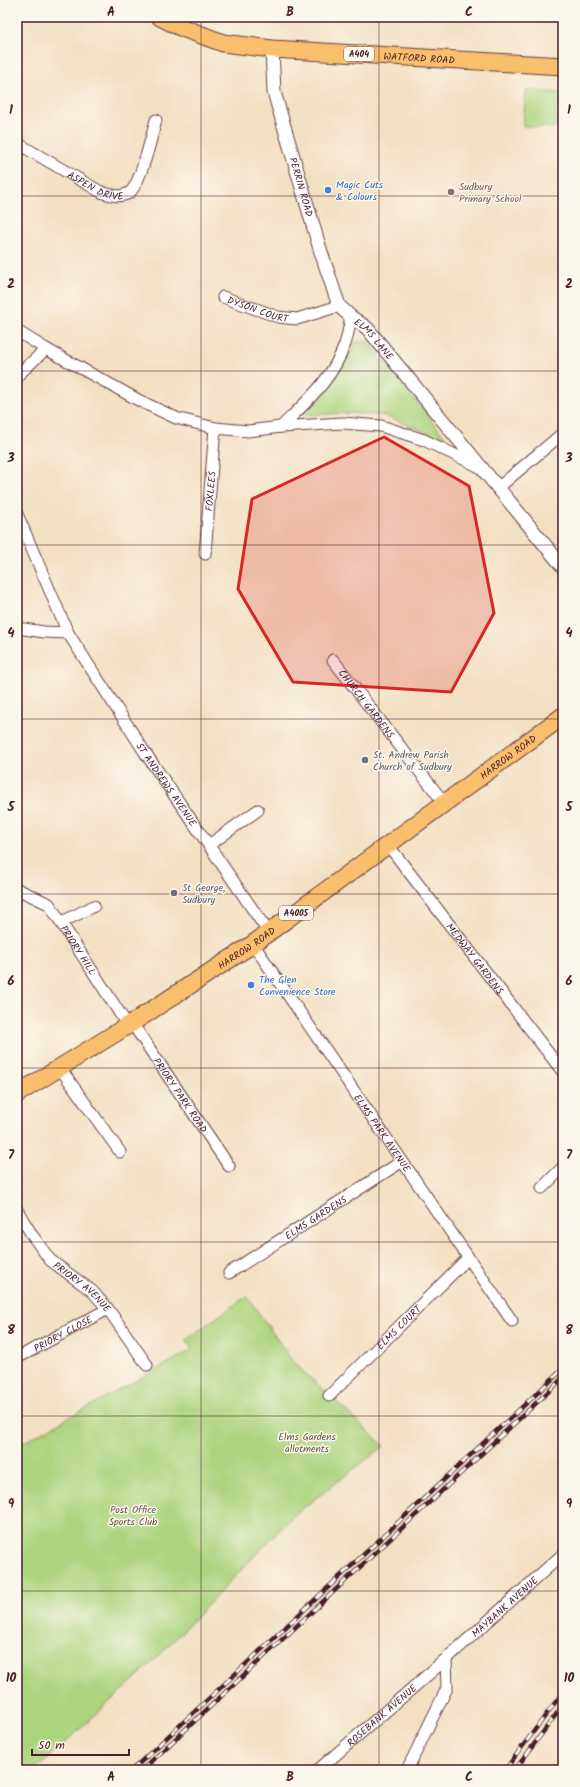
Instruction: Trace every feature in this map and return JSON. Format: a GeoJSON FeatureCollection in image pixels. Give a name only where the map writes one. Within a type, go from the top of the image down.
{"type":"FeatureCollection","features":[{"type":"Feature","properties":{"kind":"main road","name":"WATFORD ROAD"},"geometry":{"type":"LineString","coordinates":[[160,17],[180,27],[223,43],[272,49],[563,66]]}},
{"type":"Feature","properties":{"kind":"main road","name":"HARROW ROAD"},"geometry":{"type":"LineString","coordinates":[[17,1094],[130,1024],[269,933],[563,716]]}},
{"type":"Feature","properties":{"kind":"street","name":"PERRIN ROAD"},"geometry":{"type":"LineString","coordinates":[[272,49],[274,92],[320,249],[339,306],[351,317]]}},
{"type":"Feature","properties":{"kind":"street","name":"ASPEN DRIVE"},"geometry":{"type":"LineString","coordinates":[[17,143],[101,192],[116,196],[129,193],[138,181],[156,120]]}},
{"type":"Feature","properties":{"kind":"street","name":"DYSON COURT"},"geometry":{"type":"LineString","coordinates":[[223,297],[278,317],[297,319],[339,306]]}},
{"type":"Feature","properties":{"kind":"street","name":"ELMS LANE"},"geometry":{"type":"LineString","coordinates":[[281,427],[321,388],[334,368],[346,344],[351,317],[367,328],[480,467],[499,487],[563,567]]}},
{"type":"Feature","properties":{"kind":"street","name":"ELMS LANE"},"geometry":{"type":"LineString","coordinates":[[17,331],[46,349],[142,402],[176,418],[215,428],[248,431],[342,422],[381,426],[424,440],[480,467]]}},
{"type":"Feature","properties":{"kind":"street"},"geometry":{"type":"LineString","coordinates":[[17,378],[19,374],[46,349]]}},
{"type":"Feature","properties":{"kind":"street","name":"FOXLEES"},"geometry":{"type":"LineString","coordinates":[[205,554],[215,428]]}},
{"type":"Feature","properties":{"kind":"street"},"geometry":{"type":"LineString","coordinates":[[499,487],[563,433]]}},
{"type":"Feature","properties":{"kind":"street","name":"ST ANDREWS AVENUE"},"geometry":{"type":"LineString","coordinates":[[17,514],[68,633],[269,933]]}},
{"type":"Feature","properties":{"kind":"street"},"geometry":{"type":"LineString","coordinates":[[17,628],[44,632],[68,633]]}},
{"type":"Feature","properties":{"kind":"street","name":"CHURCH GARDENS"},"geometry":{"type":"LineString","coordinates":[[332,660],[445,804]]}},
{"type":"Feature","properties":{"kind":"street"},"geometry":{"type":"LineString","coordinates":[[209,845],[258,810]]}},
{"type":"Feature","properties":{"kind":"street","name":"MEDWAY GARDENS"},"geometry":{"type":"LineString","coordinates":[[388,845],[563,1072]]}},
{"type":"Feature","properties":{"kind":"street","name":"PRIORY HILL"},"geometry":{"type":"LineString","coordinates":[[17,889],[49,904],[130,1024]]}},
{"type":"Feature","properties":{"kind":"street"},"geometry":{"type":"LineString","coordinates":[[62,922],[94,906]]}},
{"type":"Feature","properties":{"kind":"street","name":"ELMS PARK AVENUE"},"geometry":{"type":"LineString","coordinates":[[253,944],[512,1321]]}},
{"type":"Feature","properties":{"kind":"street","name":"PRIORY PARK ROAD"},"geometry":{"type":"LineString","coordinates":[[130,1024],[229,1166]]}},
{"type":"Feature","properties":{"kind":"street"},"geometry":{"type":"LineString","coordinates":[[60,1068],[120,1152]]}},
{"type":"Feature","properties":{"kind":"street","name":"ELMS GARDENS"},"geometry":{"type":"LineString","coordinates":[[229,1273],[402,1162]]}},
{"type":"Feature","properties":{"kind":"street"},"geometry":{"type":"LineString","coordinates":[[542,1188],[563,1167]]}},
{"type":"Feature","properties":{"kind":"street","name":"PRIORY AVENUE"},"geometry":{"type":"LineString","coordinates":[[17,1210],[32,1235],[50,1260],[92,1291],[108,1309],[147,1365]]}},
{"type":"Feature","properties":{"kind":"street","name":"ELMS COURT"},"geometry":{"type":"LineString","coordinates":[[329,1396],[468,1258]]}},
{"type":"Feature","properties":{"kind":"street","name":"PRIORY CLOSE"},"geometry":{"type":"LineString","coordinates":[[17,1358],[108,1309]]}},
{"type":"Feature","properties":{"kind":"street","name":"MAYBANK AVENUE"},"geometry":{"type":"LineString","coordinates":[[446,1659],[563,1554]]}},
{"type":"Feature","properties":{"kind":"street"},"geometry":{"type":"LineString","coordinates":[[407,1770],[447,1688],[446,1659]]}},
{"type":"Feature","properties":{"kind":"street","name":"ROSEBANK AVENUE"},"geometry":{"type":"LineString","coordinates":[[318,1770],[446,1659]]}},
{"type":"Feature","properties":{"kind":"highlighted area"},"geometry":{"type":"Polygon","coordinates":[[[384,437],[469,486],[494,613],[451,692],[293,682],[238,589],[252,499],[384,437]]]}},
{"type":"Feature","properties":{"kind":"green space"},"geometry":{"type":"Polygon","coordinates":[[[526,90],[563,93],[563,128],[523,126],[526,90]]]}},
{"type":"Feature","properties":{"kind":"green space"},"geometry":{"type":"Polygon","coordinates":[[[356,342],[369,342],[448,441],[386,416],[352,413],[303,415],[330,388],[356,342]]]}},
{"type":"Feature","properties":{"kind":"green space","name":"Post Office Sports Club"},"geometry":{"type":"Polygon","coordinates":[[[247,1296],[293,1362],[384,1446],[294,1515],[154,1661],[43,1763],[33,1770],[17,1770],[17,1446],[192,1350],[186,1339],[247,1296]]]}},
{"type":"Feature","properties":{"kind":"railway"},"geometry":{"type":"LineString","coordinates":[[132,1770],[563,1369]]}},
{"type":"Feature","properties":{"kind":"railway"},"geometry":{"type":"LineString","coordinates":[[142,1770],[563,1378]]}},
{"type":"Feature","properties":{"kind":"railway"},"geometry":{"type":"LineString","coordinates":[[505,1770],[563,1692]]}},
{"type":"Feature","properties":{"kind":"railway"},"geometry":{"type":"LineString","coordinates":[[515,1770],[563,1705]]}},
{"type":"Feature","properties":{"kind":"place","name":"Magic Cuts & Colours"},"geometry":{"type":"Point","coordinates":[328,190]}},
{"type":"Feature","properties":{"kind":"place","name":"Sudbury Primary School"},"geometry":{"type":"Point","coordinates":[451,192]}},
{"type":"Feature","properties":{"kind":"place","name":"St. Andrew Parish Church of Sudbury"},"geometry":{"type":"Point","coordinates":[365,760]}},
{"type":"Feature","properties":{"kind":"place","name":"St George, Sudbury"},"geometry":{"type":"Point","coordinates":[174,893]}},
{"type":"Feature","properties":{"kind":"place","name":"The Glen Convenience Store"},"geometry":{"type":"Point","coordinates":[251,985]}},
{"type":"Feature","properties":{"kind":"park label","name":"Elms Gardens allotments"},"geometry":{"type":"Point","coordinates":[307,1442]}}]}
